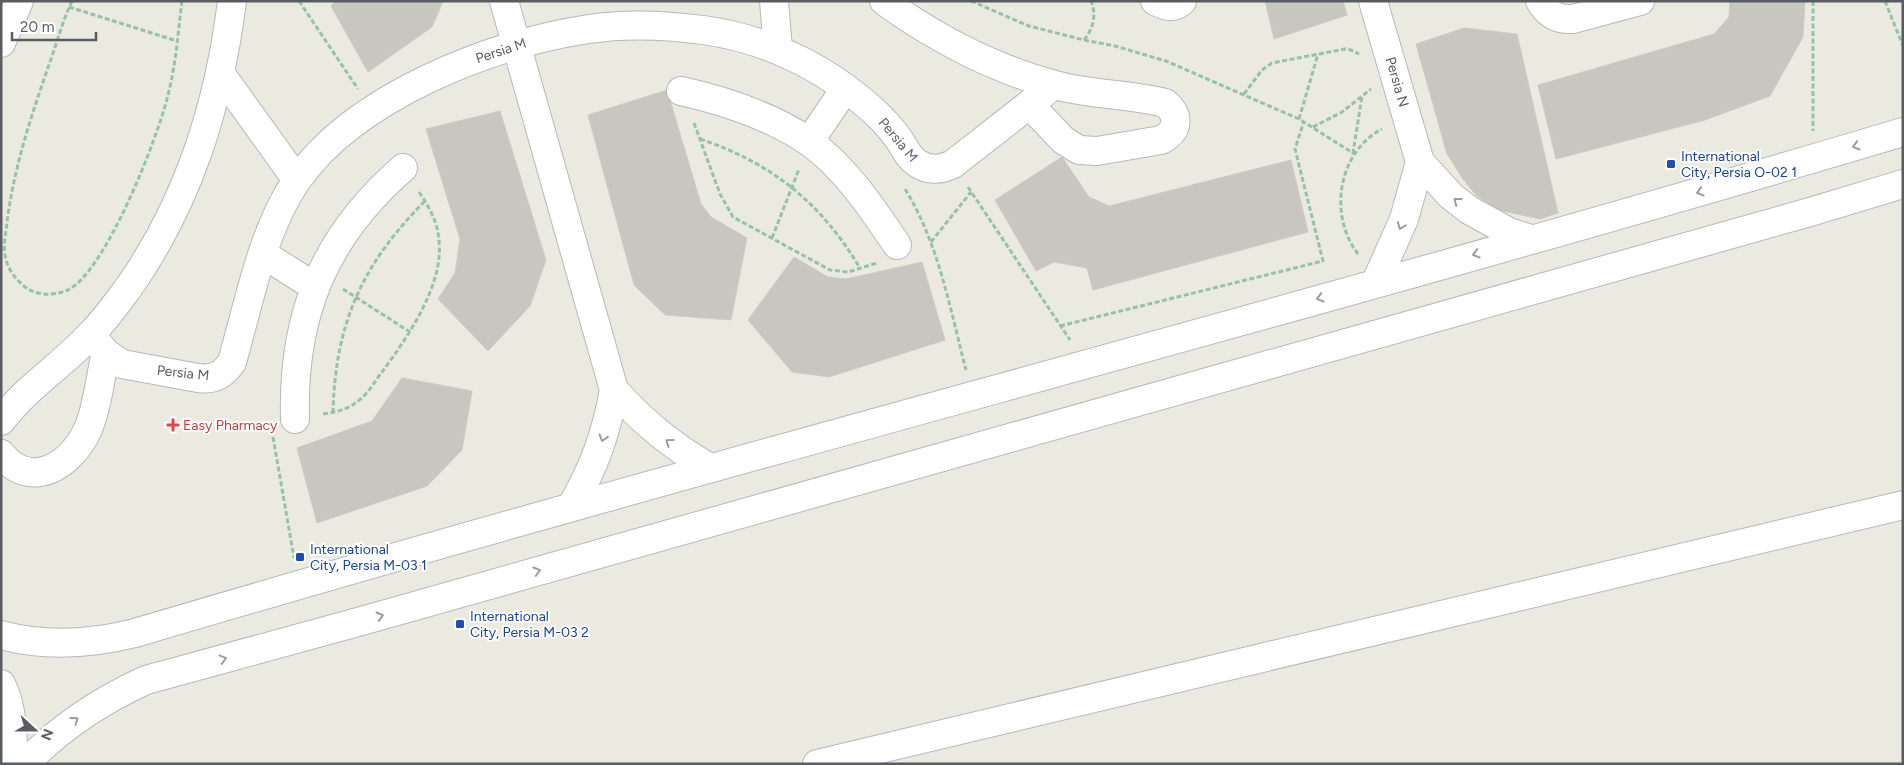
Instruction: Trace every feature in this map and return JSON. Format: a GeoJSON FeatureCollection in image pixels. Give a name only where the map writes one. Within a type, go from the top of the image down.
{"type":"FeatureCollection","features":[{"type":"Feature","properties":{"kind":"street"},"geometry":{"type":"LineString","coordinates":[[1,43],[19,1]]}},
{"type":"Feature","properties":{"kind":"street"},"geometry":{"type":"LineString","coordinates":[[1,454],[9,464],[22,471],[36,473],[49,470],[72,452],[82,441],[89,428],[98,344],[120,300],[144,266],[168,222],[183,192],[198,154],[220,73],[232,1]]}},
{"type":"Feature","properties":{"kind":"street"},"geometry":{"type":"LineString","coordinates":[[504,1],[614,390],[658,434],[710,468]]}},
{"type":"Feature","properties":{"kind":"street"},"geometry":{"type":"LineString","coordinates":[[774,1],[778,49]]}},
{"type":"Feature","properties":{"kind":"street"},"geometry":{"type":"LineString","coordinates":[[884,1],[933,33],[972,53],[1012,70],[1054,85],[1164,103],[1171,108],[1175,115],[1176,123],[1174,130],[1169,136],[1161,140],[1088,152],[1071,146],[1030,105]]}},
{"type":"Feature","properties":{"kind":"street"},"geometry":{"type":"LineString","coordinates":[[1155,1],[1163,6],[1171,6],[1182,1]]}},
{"type":"Feature","properties":{"kind":"street","name":"Persia N"},"geometry":{"type":"LineString","coordinates":[[1373,1],[1420,162],[1451,196],[1469,210],[1509,232],[1531,239]]}},
{"type":"Feature","properties":{"kind":"street"},"geometry":{"type":"LineString","coordinates":[[1540,1],[1553,16],[1563,20],[1640,1]]}},
{"type":"Feature","properties":{"kind":"street","name":"Persia M"},"geometry":{"type":"LineString","coordinates":[[98,344],[114,359],[132,366],[198,378],[218,377],[226,371],[232,362],[263,254],[273,227],[297,180],[319,155],[342,132],[372,110],[455,67],[516,46],[572,32],[628,26],[667,26],[704,30],[742,38],[778,49],[813,67],[865,104],[883,121],[911,158],[918,164],[935,169],[953,164],[1054,85]]}},
{"type":"Feature","properties":{"kind":"street"},"geometry":{"type":"LineString","coordinates":[[220,73],[297,180]]}},
{"type":"Feature","properties":{"kind":"street"},"geometry":{"type":"LineString","coordinates":[[809,142],[845,89]]}},
{"type":"Feature","properties":{"kind":"street"},"geometry":{"type":"LineString","coordinates":[[681,91],[715,98],[748,110],[779,124],[809,142],[833,163],[855,187],[897,245]]}},
{"type":"Feature","properties":{"kind":"street"},"geometry":{"type":"LineString","coordinates":[[1,635],[33,641],[59,643],[112,639],[571,506],[972,395],[1378,278],[1531,239],[1903,132]]}},
{"type":"Feature","properties":{"kind":"street"},"geometry":{"type":"LineString","coordinates":[[1378,278],[1404,219],[1420,162]]}},
{"type":"Feature","properties":{"kind":"street"},"geometry":{"type":"LineString","coordinates":[[295,419],[294,385],[297,352],[304,318],[317,281],[333,250],[353,220],[382,186],[403,168]]}},
{"type":"Feature","properties":{"kind":"street"},"geometry":{"type":"LineString","coordinates":[[25,764],[60,731],[87,711],[115,694],[146,680],[1810,212],[1903,184]]}},
{"type":"Feature","properties":{"kind":"street"},"geometry":{"type":"LineString","coordinates":[[263,254],[317,281]]}},
{"type":"Feature","properties":{"kind":"street"},"geometry":{"type":"LineString","coordinates":[[1,420],[12,406],[98,344]]}},
{"type":"Feature","properties":{"kind":"street"},"geometry":{"type":"LineString","coordinates":[[571,506],[587,480],[599,451],[608,421],[614,390]]}},
{"type":"Feature","properties":{"kind":"street"},"geometry":{"type":"LineString","coordinates":[[817,764],[1903,505]]}},
{"type":"Feature","properties":{"kind":"street"},"geometry":{"type":"LineString","coordinates":[[1,684],[5,692],[14,734],[12,764]]}},
{"type":"Feature","properties":{"kind":"path"},"geometry":{"type":"LineString","coordinates":[[72,1],[39,93],[15,174],[5,235],[4,246],[8,266],[20,283],[29,290],[38,293],[57,293],[76,285],[99,254],[128,203],[160,123],[172,77],[182,1]]}},
{"type":"Feature","properties":{"kind":"path"},"geometry":{"type":"LineString","coordinates":[[299,1],[372,110]]}},
{"type":"Feature","properties":{"kind":"path"},"geometry":{"type":"LineString","coordinates":[[971,1],[990,11],[1029,26],[1115,46],[1166,61],[1299,119],[1353,153]]}},
{"type":"Feature","properties":{"kind":"path"},"geometry":{"type":"LineString","coordinates":[[1084,40],[1090,33],[1093,24],[1094,14],[1091,1]]}},
{"type":"Feature","properties":{"kind":"path"},"geometry":{"type":"LineString","coordinates":[[1813,1],[1813,159]]}},
{"type":"Feature","properties":{"kind":"path"},"geometry":{"type":"LineString","coordinates":[[1885,1],[1903,46]]}},
{"type":"Feature","properties":{"kind":"path"},"geometry":{"type":"LineString","coordinates":[[69,7],[177,40]]}},
{"type":"Feature","properties":{"kind":"path"},"geometry":{"type":"LineString","coordinates":[[1244,94],[1266,66],[1278,61],[1345,49],[1357,53],[1362,58]]}},
{"type":"Feature","properties":{"kind":"path"},"geometry":{"type":"LineString","coordinates":[[1299,119],[1318,54]]}},
{"type":"Feature","properties":{"kind":"path"},"geometry":{"type":"LineString","coordinates":[[1313,127],[1342,112],[1371,88],[1373,96]]}},
{"type":"Feature","properties":{"kind":"path"},"geometry":{"type":"LineString","coordinates":[[681,91],[720,194],[733,217],[830,270],[848,272],[903,254],[897,245]]}},
{"type":"Feature","properties":{"kind":"path"},"geometry":{"type":"LineString","coordinates":[[1362,96],[1353,153],[1343,177],[1341,190],[1342,217],[1355,250],[1378,278]]}},
{"type":"Feature","properties":{"kind":"path"},"geometry":{"type":"LineString","coordinates":[[1353,153],[1364,141],[1382,129],[1392,123],[1408,118]]}},
{"type":"Feature","properties":{"kind":"path"},"geometry":{"type":"LineString","coordinates":[[1380,120],[1382,129]]}},
{"type":"Feature","properties":{"kind":"path"},"geometry":{"type":"LineString","coordinates":[[1060,326],[1323,261],[1294,149],[1304,122]]}},
{"type":"Feature","properties":{"kind":"path"},"geometry":{"type":"LineString","coordinates":[[700,139],[748,158],[792,187],[830,224],[847,245],[860,268]]}},
{"type":"Feature","properties":{"kind":"path"},"geometry":{"type":"LineString","coordinates":[[772,238],[809,142]]}},
{"type":"Feature","properties":{"kind":"path"},"geometry":{"type":"LineString","coordinates":[[911,158],[895,172],[921,218],[931,242],[972,395]]}},
{"type":"Feature","properties":{"kind":"path"},"geometry":{"type":"LineString","coordinates":[[953,164],[1085,363]]}},
{"type":"Feature","properties":{"kind":"path"},"geometry":{"type":"LineString","coordinates":[[298,584],[272,437],[296,434],[295,419],[333,413],[346,409],[360,400],[410,332],[423,308],[439,258],[440,242],[437,226],[425,201],[403,168]]}},
{"type":"Feature","properties":{"kind":"path"},"geometry":{"type":"LineString","coordinates":[[931,242],[971,192]]}},
{"type":"Feature","properties":{"kind":"path"},"geometry":{"type":"LineString","coordinates":[[333,413],[334,383],[338,354],[345,325],[356,297],[369,270],[385,245],[425,201]]}},
{"type":"Feature","properties":{"kind":"path"},"geometry":{"type":"LineString","coordinates":[[317,281],[356,297],[410,332]]}},
{"type":"Feature","properties":{"kind":"building"},"geometry":{"type":"Polygon","coordinates":[[[336,1],[443,1],[432,27],[368,72],[331,6],[336,1]]]}},
{"type":"Feature","properties":{"kind":"building"},"geometry":{"type":"Polygon","coordinates":[[[1265,1],[1343,1],[1347,15],[1274,39],[1265,1]]]}},
{"type":"Feature","properties":{"kind":"building"},"geometry":{"type":"Polygon","coordinates":[[[1730,1],[1805,1],[1803,37],[1770,96],[1705,120],[1556,159],[1538,85],[1714,34],[1729,17],[1730,1]]]}},
{"type":"Feature","properties":{"kind":"building"},"geometry":{"type":"Polygon","coordinates":[[[1464,28],[1517,34],[1558,213],[1540,219],[1498,210],[1476,195],[1447,154],[1416,44],[1464,28]]]}},
{"type":"Feature","properties":{"kind":"building"},"geometry":{"type":"Polygon","coordinates":[[[667,90],[701,204],[711,217],[747,238],[731,320],[665,315],[634,285],[588,115],[667,90]]]}},
{"type":"Feature","properties":{"kind":"building"},"geometry":{"type":"Polygon","coordinates":[[[500,111],[546,260],[530,306],[488,351],[438,299],[455,273],[460,239],[426,129],[500,111]]]}},
{"type":"Feature","properties":{"kind":"building"},"geometry":{"type":"Polygon","coordinates":[[[1062,157],[1089,197],[1109,206],[1291,160],[1308,232],[1093,290],[1087,268],[1054,262],[1036,271],[995,200],[1062,157]]]}},
{"type":"Feature","properties":{"kind":"building"},"geometry":{"type":"Polygon","coordinates":[[[794,257],[828,277],[846,279],[922,262],[945,340],[829,377],[792,372],[748,320],[794,257]]]}},
{"type":"Feature","properties":{"kind":"building"},"geometry":{"type":"Polygon","coordinates":[[[402,378],[472,391],[462,450],[427,486],[317,523],[297,448],[372,421],[402,378]]]}},
{"type":"Feature","properties":{"kind":"place","name":"International City, Persia O-02 1"},"geometry":{"type":"Point","coordinates":[1671,164]}},
{"type":"Feature","properties":{"kind":"place","name":"Easy Pharmacy"},"geometry":{"type":"Point","coordinates":[173,425]}},
{"type":"Feature","properties":{"kind":"place","name":"International City, Persia M-03 1"},"geometry":{"type":"Point","coordinates":[300,557]}},
{"type":"Feature","properties":{"kind":"place","name":"International City, Persia M-03 2"},"geometry":{"type":"Point","coordinates":[460,624]}}]}
